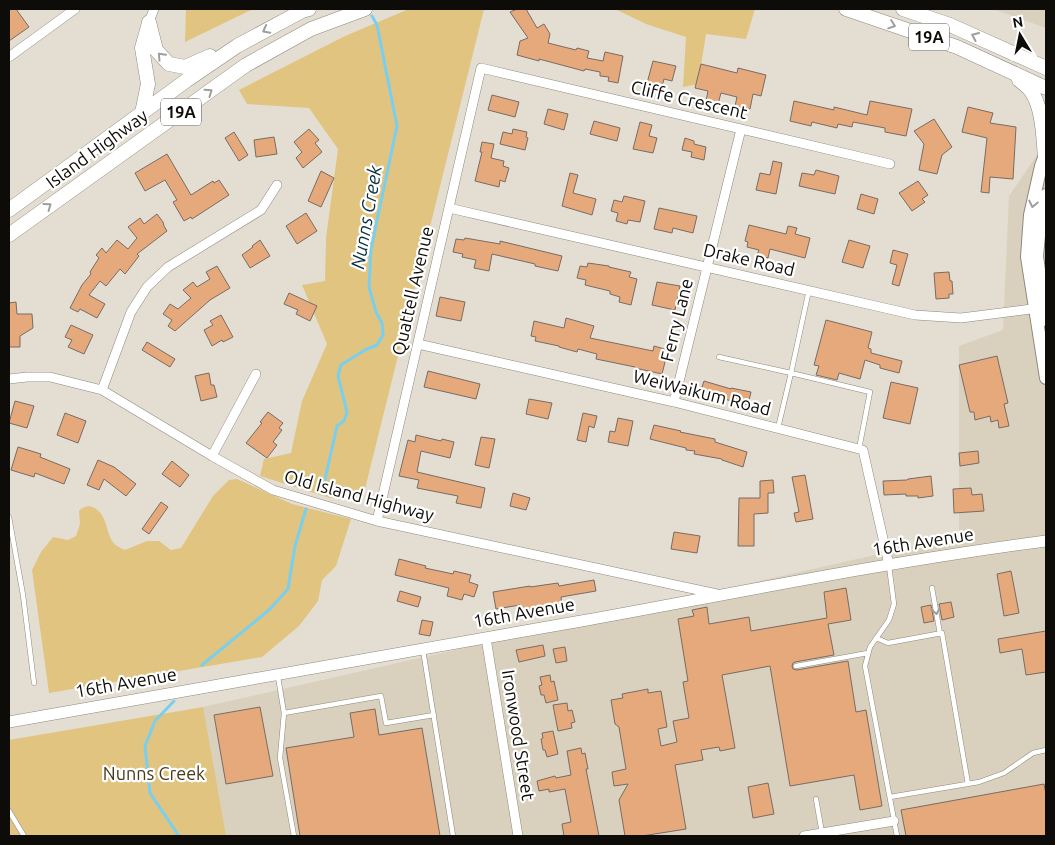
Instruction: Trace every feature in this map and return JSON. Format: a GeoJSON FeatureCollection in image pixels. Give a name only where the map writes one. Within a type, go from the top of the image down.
{"type":"FeatureCollection","features":[{"type":"Feature","properties":{"kind":"main road","name":"Island Highway"},"geometry":{"type":"LineString","coordinates":[[9,210],[237,46],[302,11],[310,9]]}},
{"type":"Feature","properties":{"kind":"main road","name":"Island Highway"},"geometry":{"type":"LineString","coordinates":[[9,235],[246,65],[311,29],[365,9]]}},
{"type":"Feature","properties":{"kind":"main road","name":"19A"},"geometry":{"type":"LineString","coordinates":[[846,9],[957,47],[1046,88]]}},
{"type":"Feature","properties":{"kind":"main road","name":"19A"},"geometry":{"type":"LineString","coordinates":[[903,9],[950,25],[1046,68]]}},
{"type":"Feature","properties":{"kind":"main road"},"geometry":{"type":"LineString","coordinates":[[152,15],[156,50],[169,64],[186,67],[237,46]]}},
{"type":"Feature","properties":{"kind":"main road"},"geometry":{"type":"LineString","coordinates":[[142,113],[148,84],[142,48],[152,15]]}},
{"type":"Feature","properties":{"kind":"main road"},"geometry":{"type":"LineString","coordinates":[[1020,56],[1046,56]]}},
{"type":"Feature","properties":{"kind":"main road"},"geometry":{"type":"LineString","coordinates":[[1009,71],[1031,90],[1037,103],[1042,123],[1046,155],[1041,166],[1030,215],[1027,257],[1046,320]]}},
{"type":"Feature","properties":{"kind":"main road"},"geometry":{"type":"LineString","coordinates":[[1046,195],[1041,215],[1037,256],[1046,378]]}},
{"type":"Feature","properties":{"kind":"street"},"geometry":{"type":"LineString","coordinates":[[9,57],[75,9]]}},
{"type":"Feature","properties":{"kind":"street","name":"Cliffe Crescent"},"geometry":{"type":"LineString","coordinates":[[482,68],[890,164]]}},
{"type":"Feature","properties":{"kind":"street","name":"Quattell Avenue"},"geometry":{"type":"LineString","coordinates":[[376,521],[482,68]]}},
{"type":"Feature","properties":{"kind":"street","name":"Ferry Lane"},"geometry":{"type":"LineString","coordinates":[[674,402],[742,129]]}},
{"type":"Feature","properties":{"kind":"street"},"geometry":{"type":"LineString","coordinates":[[102,390],[131,312],[147,287],[168,267],[261,210],[277,185]]}},
{"type":"Feature","properties":{"kind":"street","name":"Drake Road"},"geometry":{"type":"LineString","coordinates":[[449,208],[915,314],[961,318],[1042,307]]}},
{"type":"Feature","properties":{"kind":"street","name":"WeiWaikum Road"},"geometry":{"type":"LineString","coordinates":[[418,344],[674,402],[858,448]]}},
{"type":"Feature","properties":{"kind":"street"},"geometry":{"type":"LineString","coordinates":[[212,456],[256,374]]}},
{"type":"Feature","properties":{"kind":"street","name":"Old Island Highway"},"geometry":{"type":"LineString","coordinates":[[9,379],[50,377],[102,390],[212,456],[274,490],[376,521],[722,595]]}},
{"type":"Feature","properties":{"kind":"street"},"geometry":{"type":"LineString","coordinates":[[858,448],[863,450],[889,565]]}},
{"type":"Feature","properties":{"kind":"street","name":"16th Avenue"},"geometry":{"type":"LineString","coordinates":[[9,722],[889,565],[1046,540]]}},
{"type":"Feature","properties":{"kind":"street","name":"Ironwood Street"},"geometry":{"type":"LineString","coordinates":[[486,638],[518,836]]}},
{"type":"Feature","properties":{"kind":"street"},"geometry":{"type":"LineString","coordinates":[[804,836],[822,835],[894,822]]}},
{"type":"Feature","properties":{"kind":"lane"},"geometry":{"type":"LineString","coordinates":[[778,428],[809,290]]}},
{"type":"Feature","properties":{"kind":"lane"},"geometry":{"type":"LineString","coordinates":[[719,357],[870,392],[858,448]]}},
{"type":"Feature","properties":{"kind":"lane"},"geometry":{"type":"LineString","coordinates":[[9,517],[23,595],[34,683]]}},
{"type":"Feature","properties":{"kind":"lane"},"geometry":{"type":"LineString","coordinates":[[889,565],[894,604],[889,620],[870,647],[865,666],[897,836]]}},
{"type":"Feature","properties":{"kind":"lane"},"geometry":{"type":"LineString","coordinates":[[932,588],[940,634],[942,633],[968,784]]}},
{"type":"Feature","properties":{"kind":"lane"},"geometry":{"type":"LineString","coordinates":[[876,638],[888,643],[940,634]]}},
{"type":"Feature","properties":{"kind":"lane"},"geometry":{"type":"LineString","coordinates":[[423,649],[454,836]]}},
{"type":"Feature","properties":{"kind":"lane"},"geometry":{"type":"LineString","coordinates":[[796,666],[868,653]]}},
{"type":"Feature","properties":{"kind":"lane"},"geometry":{"type":"LineString","coordinates":[[278,674],[284,713],[280,758],[294,836]]}},
{"type":"Feature","properties":{"kind":"lane"},"geometry":{"type":"LineString","coordinates":[[284,713],[382,696],[386,723],[434,715]]}},
{"type":"Feature","properties":{"kind":"lane"},"geometry":{"type":"LineString","coordinates":[[890,797],[979,782],[1004,773],[1032,752],[1046,750]]}},
{"type":"Feature","properties":{"kind":"lane"},"geometry":{"type":"LineString","coordinates":[[816,799],[822,835]]}},
{"type":"Feature","properties":{"kind":"lane"},"geometry":{"type":"LineString","coordinates":[[9,811],[24,836]]}},
{"type":"Feature","properties":{"kind":"shaded area"},"geometry":{"type":"Polygon","coordinates":[[[993,9],[1046,9],[1046,28],[993,9]]]}},
{"type":"Feature","properties":{"kind":"shaded area"},"geometry":{"type":"Polygon","coordinates":[[[1046,142],[1046,836],[217,836],[203,707],[959,536],[959,346],[1003,330],[1009,196],[1046,142]]]}},
{"type":"Feature","properties":{"kind":"green space"},"geometry":{"type":"Polygon","coordinates":[[[186,9],[253,9],[185,42],[186,9]]]}},
{"type":"Feature","properties":{"kind":"green space"},"geometry":{"type":"Polygon","coordinates":[[[409,9],[484,9],[363,497],[330,498],[260,476],[264,459],[291,453],[302,401],[327,344],[302,285],[325,281],[326,238],[338,149],[309,108],[247,104],[239,90],[345,36],[409,9]]]}},
{"type":"Feature","properties":{"kind":"green space"},"geometry":{"type":"Polygon","coordinates":[[[615,9],[755,9],[746,39],[706,34],[698,84],[683,87],[686,37],[646,24],[615,9]]]}},
{"type":"Feature","properties":{"kind":"green space"},"geometry":{"type":"Polygon","coordinates":[[[237,479],[292,504],[351,519],[336,566],[322,580],[318,601],[299,626],[262,657],[49,693],[32,570],[41,552],[53,537],[68,540],[76,536],[80,524],[79,511],[86,506],[90,506],[102,515],[109,536],[118,547],[125,550],[147,541],[159,541],[171,550],[181,548],[213,496],[229,480],[237,479]]]}},
{"type":"Feature","properties":{"kind":"green space","name":"Nunns Creek"},"geometry":{"type":"Polygon","coordinates":[[[203,707],[226,836],[9,836],[9,740],[203,707]]]}},
{"type":"Feature","properties":{"kind":"building"},"geometry":{"type":"Polygon","coordinates":[[[9,9],[16,9],[29,27],[9,41],[9,9]]]}},
{"type":"Feature","properties":{"kind":"building"},"geometry":{"type":"Polygon","coordinates":[[[517,9],[526,9],[537,28],[544,24],[550,34],[548,43],[576,50],[577,48],[589,51],[587,58],[603,61],[605,52],[623,56],[618,83],[608,81],[609,77],[600,76],[600,72],[585,69],[584,71],[517,55],[520,41],[528,38],[510,12],[517,9]]]}},
{"type":"Feature","properties":{"kind":"building"},"geometry":{"type":"Polygon","coordinates":[[[653,61],[676,66],[672,81],[664,79],[661,90],[646,87],[653,61]]]}},
{"type":"Feature","properties":{"kind":"building"},"geometry":{"type":"Polygon","coordinates":[[[701,64],[737,73],[738,68],[766,75],[761,96],[753,94],[750,109],[735,106],[737,97],[721,93],[718,104],[706,101],[708,91],[695,88],[701,64]]]}},
{"type":"Feature","properties":{"kind":"building"},"geometry":{"type":"Polygon","coordinates":[[[492,95],[519,102],[515,117],[488,110],[492,95]]]}},
{"type":"Feature","properties":{"kind":"building"},"geometry":{"type":"Polygon","coordinates":[[[794,101],[834,110],[834,107],[867,115],[870,101],[912,109],[906,136],[885,132],[885,128],[853,122],[852,127],[838,124],[837,128],[812,122],[811,126],[790,121],[794,101]]]}},
{"type":"Feature","properties":{"kind":"building"},"geometry":{"type":"Polygon","coordinates":[[[968,107],[993,113],[990,123],[1016,127],[1013,179],[990,177],[989,193],[981,192],[987,138],[962,132],[968,107]]]}},
{"type":"Feature","properties":{"kind":"building"},"geometry":{"type":"Polygon","coordinates":[[[548,109],[568,114],[564,130],[544,124],[548,109]]]}},
{"type":"Feature","properties":{"kind":"building"},"geometry":{"type":"Polygon","coordinates":[[[934,119],[952,147],[942,155],[937,174],[919,170],[924,144],[914,131],[934,119]]]}},
{"type":"Feature","properties":{"kind":"building"},"geometry":{"type":"Polygon","coordinates":[[[594,121],[620,128],[617,141],[590,134],[594,121]]]}},
{"type":"Feature","properties":{"kind":"building"},"geometry":{"type":"Polygon","coordinates":[[[640,122],[652,125],[649,136],[657,138],[653,153],[633,149],[640,122]]]}},
{"type":"Feature","properties":{"kind":"building"},"geometry":{"type":"Polygon","coordinates":[[[309,129],[319,140],[315,143],[322,152],[303,168],[296,158],[302,152],[294,142],[309,129]]]}},
{"type":"Feature","properties":{"kind":"building"},"geometry":{"type":"Polygon","coordinates":[[[513,129],[527,132],[526,137],[528,138],[525,150],[500,144],[503,132],[512,134],[513,129]]]}},
{"type":"Feature","properties":{"kind":"building"},"geometry":{"type":"Polygon","coordinates":[[[234,132],[248,155],[239,161],[225,138],[234,132]]]}},
{"type":"Feature","properties":{"kind":"building"},"geometry":{"type":"Polygon","coordinates":[[[274,137],[277,154],[256,157],[254,140],[274,137]]]}},
{"type":"Feature","properties":{"kind":"building"},"geometry":{"type":"Polygon","coordinates":[[[685,138],[694,141],[694,144],[706,147],[704,160],[691,157],[692,152],[682,150],[685,138]]]}},
{"type":"Feature","properties":{"kind":"building"},"geometry":{"type":"Polygon","coordinates":[[[482,142],[494,144],[491,158],[504,161],[503,166],[509,168],[505,182],[500,180],[499,187],[475,181],[482,152],[480,152],[482,142]]]}},
{"type":"Feature","properties":{"kind":"building"},"geometry":{"type":"Polygon","coordinates":[[[167,154],[191,195],[213,181],[214,183],[219,180],[229,195],[192,219],[191,217],[184,221],[173,202],[177,200],[165,180],[145,191],[135,173],[167,154]]]}},
{"type":"Feature","properties":{"kind":"building"},"geometry":{"type":"Polygon","coordinates":[[[773,161],[782,163],[776,194],[756,190],[760,173],[770,175],[773,161]]]}},
{"type":"Feature","properties":{"kind":"building"},"geometry":{"type":"Polygon","coordinates":[[[816,170],[839,176],[835,194],[799,186],[802,173],[814,175],[816,170]]]}},
{"type":"Feature","properties":{"kind":"building"},"geometry":{"type":"Polygon","coordinates":[[[321,171],[334,178],[321,207],[308,201],[321,171]]]}},
{"type":"Feature","properties":{"kind":"building"},"geometry":{"type":"Polygon","coordinates":[[[570,173],[578,175],[573,193],[596,199],[592,215],[562,206],[570,173]]]}},
{"type":"Feature","properties":{"kind":"building"},"geometry":{"type":"Polygon","coordinates":[[[918,181],[928,195],[922,199],[925,202],[912,211],[899,193],[918,181]]]}},
{"type":"Feature","properties":{"kind":"building"},"geometry":{"type":"Polygon","coordinates":[[[861,194],[878,199],[874,214],[857,209],[861,194]]]}},
{"type":"Feature","properties":{"kind":"building"},"geometry":{"type":"Polygon","coordinates":[[[624,196],[645,201],[640,222],[628,220],[627,224],[616,221],[618,213],[611,211],[614,200],[622,202],[624,196]]]}},
{"type":"Feature","properties":{"kind":"building"},"geometry":{"type":"Polygon","coordinates":[[[659,208],[697,216],[693,233],[673,228],[672,233],[654,229],[659,208]]]}},
{"type":"Feature","properties":{"kind":"building"},"geometry":{"type":"Polygon","coordinates":[[[306,213],[317,231],[297,244],[286,226],[306,213]]]}},
{"type":"Feature","properties":{"kind":"building"},"geometry":{"type":"Polygon","coordinates":[[[157,214],[167,231],[137,254],[139,256],[125,274],[120,269],[106,286],[100,281],[89,295],[105,304],[97,318],[80,309],[78,312],[70,308],[82,285],[91,274],[90,272],[99,258],[96,255],[102,248],[106,253],[117,240],[128,249],[137,238],[128,227],[140,218],[144,224],[157,214]]]}},
{"type":"Feature","properties":{"kind":"building"},"geometry":{"type":"Polygon","coordinates":[[[749,225],[786,234],[788,226],[797,228],[795,234],[810,238],[805,258],[770,249],[768,258],[757,255],[759,250],[747,247],[748,242],[745,241],[749,225]]]}},
{"type":"Feature","properties":{"kind":"building"},"geometry":{"type":"Polygon","coordinates":[[[465,238],[500,244],[500,241],[562,256],[558,271],[492,254],[489,271],[474,268],[476,260],[462,257],[463,254],[453,252],[456,239],[464,240],[465,238]]]}},
{"type":"Feature","properties":{"kind":"building"},"geometry":{"type":"Polygon","coordinates":[[[260,240],[270,256],[250,268],[242,255],[260,240]]]}},
{"type":"Feature","properties":{"kind":"building"},"geometry":{"type":"Polygon","coordinates":[[[849,240],[870,246],[863,268],[842,262],[849,240]]]}},
{"type":"Feature","properties":{"kind":"building"},"geometry":{"type":"Polygon","coordinates":[[[893,250],[908,254],[899,286],[892,284],[897,265],[890,263],[893,250]]]}},
{"type":"Feature","properties":{"kind":"building"},"geometry":{"type":"Polygon","coordinates":[[[588,263],[631,272],[629,277],[637,279],[631,305],[619,302],[620,297],[610,294],[610,291],[585,285],[586,280],[577,278],[580,266],[587,267],[588,263]]]}},
{"type":"Feature","properties":{"kind":"building"},"geometry":{"type":"Polygon","coordinates":[[[217,266],[230,288],[210,300],[175,331],[168,326],[172,320],[163,314],[170,304],[178,309],[191,298],[183,290],[193,282],[197,287],[210,279],[206,272],[217,266]]]}},
{"type":"Feature","properties":{"kind":"building"},"geometry":{"type":"Polygon","coordinates":[[[949,272],[953,294],[949,294],[949,298],[936,299],[934,273],[949,272]]]}},
{"type":"Feature","properties":{"kind":"building"},"geometry":{"type":"Polygon","coordinates":[[[657,282],[680,286],[675,310],[652,305],[657,282]]]}},
{"type":"Feature","properties":{"kind":"building"},"geometry":{"type":"Polygon","coordinates":[[[289,293],[317,306],[310,321],[296,314],[298,310],[284,304],[289,293]]]}},
{"type":"Feature","properties":{"kind":"building"},"geometry":{"type":"Polygon","coordinates":[[[440,297],[465,302],[461,321],[436,316],[440,297]]]}},
{"type":"Feature","properties":{"kind":"building"},"geometry":{"type":"Polygon","coordinates":[[[16,302],[17,314],[32,314],[33,328],[20,336],[20,347],[9,347],[9,303],[16,302]]]}},
{"type":"Feature","properties":{"kind":"building"},"geometry":{"type":"Polygon","coordinates":[[[221,315],[233,337],[223,342],[222,340],[212,346],[204,330],[213,325],[210,321],[221,315]]]}},
{"type":"Feature","properties":{"kind":"building"},"geometry":{"type":"Polygon","coordinates":[[[566,318],[594,326],[590,338],[653,351],[654,346],[668,350],[662,374],[596,359],[597,354],[578,349],[577,352],[535,341],[536,337],[531,336],[534,321],[564,328],[566,318]]]}},
{"type":"Feature","properties":{"kind":"building"},"geometry":{"type":"Polygon","coordinates":[[[826,320],[872,332],[868,348],[871,349],[871,353],[902,361],[899,373],[880,368],[880,365],[865,360],[860,379],[839,373],[837,380],[816,375],[819,366],[814,365],[826,320]]]}},
{"type":"Feature","properties":{"kind":"building"},"geometry":{"type":"Polygon","coordinates":[[[71,325],[93,335],[84,354],[68,347],[72,340],[65,337],[71,325]]]}},
{"type":"Feature","properties":{"kind":"building"},"geometry":{"type":"Polygon","coordinates":[[[147,342],[175,359],[170,367],[142,350],[147,342]]]}},
{"type":"Feature","properties":{"kind":"building"},"geometry":{"type":"Polygon","coordinates":[[[997,356],[1008,403],[1004,404],[1009,426],[999,428],[998,420],[991,422],[990,416],[975,420],[974,412],[970,412],[959,365],[997,356]]]}},
{"type":"Feature","properties":{"kind":"building"},"geometry":{"type":"Polygon","coordinates":[[[428,371],[480,384],[476,399],[424,387],[428,371]]]}},
{"type":"Feature","properties":{"kind":"building"},"geometry":{"type":"Polygon","coordinates":[[[209,373],[211,385],[214,385],[217,397],[201,401],[195,376],[209,373]]]}},
{"type":"Feature","properties":{"kind":"building"},"geometry":{"type":"Polygon","coordinates":[[[704,381],[731,389],[751,392],[748,405],[700,393],[704,381]]]}},
{"type":"Feature","properties":{"kind":"building"},"geometry":{"type":"Polygon","coordinates":[[[891,382],[918,388],[910,424],[883,418],[891,382]]]}},
{"type":"Feature","properties":{"kind":"building"},"geometry":{"type":"Polygon","coordinates":[[[529,399],[552,403],[548,419],[526,414],[529,399]]]}},
{"type":"Feature","properties":{"kind":"building"},"geometry":{"type":"Polygon","coordinates":[[[15,401],[34,406],[27,428],[9,423],[15,401]]]}},
{"type":"Feature","properties":{"kind":"building"},"geometry":{"type":"Polygon","coordinates":[[[268,412],[283,423],[279,428],[282,430],[273,442],[277,445],[267,458],[246,443],[268,412]]]}},
{"type":"Feature","properties":{"kind":"building"},"geometry":{"type":"Polygon","coordinates":[[[65,413],[86,421],[78,443],[57,435],[65,413]]]}},
{"type":"Feature","properties":{"kind":"building"},"geometry":{"type":"Polygon","coordinates":[[[583,413],[597,416],[594,428],[589,426],[586,442],[577,440],[583,413]]]}},
{"type":"Feature","properties":{"kind":"building"},"geometry":{"type":"Polygon","coordinates":[[[618,418],[633,421],[628,446],[608,442],[610,431],[615,432],[618,418]]]}},
{"type":"Feature","properties":{"kind":"building"},"geometry":{"type":"Polygon","coordinates":[[[654,425],[715,439],[715,442],[747,452],[743,467],[722,459],[694,454],[695,451],[686,450],[686,448],[650,439],[654,425]]]}},
{"type":"Feature","properties":{"kind":"building"},"geometry":{"type":"Polygon","coordinates":[[[416,435],[454,442],[450,458],[421,451],[417,472],[485,488],[481,508],[456,503],[458,496],[417,488],[419,480],[399,476],[408,440],[415,442],[416,435]]]}},
{"type":"Feature","properties":{"kind":"building"},"geometry":{"type":"Polygon","coordinates":[[[481,437],[495,439],[489,468],[475,465],[481,437]]]}},
{"type":"Feature","properties":{"kind":"building"},"geometry":{"type":"Polygon","coordinates":[[[18,447],[41,454],[40,457],[70,469],[64,484],[35,473],[34,477],[11,470],[18,447]]]}},
{"type":"Feature","properties":{"kind":"building"},"geometry":{"type":"Polygon","coordinates":[[[978,451],[979,463],[960,466],[959,453],[978,451]]]}},
{"type":"Feature","properties":{"kind":"building"},"geometry":{"type":"Polygon","coordinates":[[[98,460],[114,467],[136,484],[126,496],[104,479],[99,490],[87,485],[98,460]]]}},
{"type":"Feature","properties":{"kind":"building"},"geometry":{"type":"Polygon","coordinates":[[[172,461],[189,475],[180,487],[162,474],[172,461]]]}},
{"type":"Feature","properties":{"kind":"building"},"geometry":{"type":"Polygon","coordinates":[[[805,475],[813,519],[796,522],[794,513],[799,512],[792,477],[805,475]]]}},
{"type":"Feature","properties":{"kind":"building"},"geometry":{"type":"Polygon","coordinates":[[[931,476],[933,496],[918,498],[918,496],[906,496],[906,494],[884,495],[883,481],[931,476]]]}},
{"type":"Feature","properties":{"kind":"building"},"geometry":{"type":"Polygon","coordinates":[[[773,480],[774,493],[768,493],[768,513],[754,514],[754,546],[738,546],[739,498],[760,498],[760,481],[773,480]]]}},
{"type":"Feature","properties":{"kind":"building"},"geometry":{"type":"Polygon","coordinates":[[[971,488],[972,495],[982,494],[984,511],[954,513],[953,489],[971,488]]]}},
{"type":"Feature","properties":{"kind":"building"},"geometry":{"type":"Polygon","coordinates":[[[513,493],[530,498],[526,510],[510,506],[513,493]]]}},
{"type":"Feature","properties":{"kind":"building"},"geometry":{"type":"Polygon","coordinates":[[[161,502],[168,507],[149,534],[142,529],[161,502]]]}},
{"type":"Feature","properties":{"kind":"building"},"geometry":{"type":"Polygon","coordinates":[[[674,532],[700,536],[697,553],[671,549],[674,532]]]}},
{"type":"Feature","properties":{"kind":"building"},"geometry":{"type":"Polygon","coordinates":[[[399,559],[426,566],[425,568],[453,574],[454,571],[471,575],[469,582],[478,585],[474,597],[464,594],[462,600],[447,596],[449,588],[395,575],[399,559]]]}},
{"type":"Feature","properties":{"kind":"building"},"geometry":{"type":"Polygon","coordinates":[[[1011,571],[1019,613],[1004,616],[997,574],[1011,571]]]}},
{"type":"Feature","properties":{"kind":"building"},"geometry":{"type":"Polygon","coordinates":[[[594,580],[596,591],[561,597],[562,606],[521,611],[520,605],[496,609],[493,592],[558,583],[559,586],[594,580]]]}},
{"type":"Feature","properties":{"kind":"building"},"geometry":{"type":"Polygon","coordinates":[[[846,588],[851,620],[828,624],[834,655],[795,662],[792,666],[793,669],[797,670],[848,661],[856,712],[866,710],[882,806],[860,810],[854,775],[790,786],[770,666],[722,675],[735,748],[720,751],[719,747],[701,750],[703,760],[675,765],[686,829],[642,836],[625,836],[619,800],[628,784],[614,786],[612,772],[626,769],[619,727],[615,724],[611,700],[623,698],[622,694],[648,689],[648,693],[661,691],[667,727],[658,729],[661,746],[677,742],[673,721],[689,718],[683,682],[688,681],[678,619],[694,616],[692,610],[707,607],[709,624],[749,617],[751,631],[827,618],[824,592],[846,588]]]}},
{"type":"Feature","properties":{"kind":"building"},"geometry":{"type":"Polygon","coordinates":[[[400,591],[421,597],[418,607],[397,601],[400,591]]]}},
{"type":"Feature","properties":{"kind":"building"},"geometry":{"type":"Polygon","coordinates":[[[951,602],[954,617],[942,620],[939,604],[951,602]]]}},
{"type":"Feature","properties":{"kind":"building"},"geometry":{"type":"Polygon","coordinates":[[[931,605],[934,621],[924,623],[921,607],[931,605]]]}},
{"type":"Feature","properties":{"kind":"building"},"geometry":{"type":"Polygon","coordinates":[[[422,620],[433,622],[430,636],[419,634],[422,620]]]}},
{"type":"Feature","properties":{"kind":"building"},"geometry":{"type":"Polygon","coordinates":[[[1046,631],[1046,672],[1026,675],[1022,649],[1000,653],[998,639],[1046,631]]]}},
{"type":"Feature","properties":{"kind":"building"},"geometry":{"type":"Polygon","coordinates":[[[543,645],[545,656],[519,662],[516,650],[543,645]]]}},
{"type":"Feature","properties":{"kind":"building"},"geometry":{"type":"Polygon","coordinates":[[[565,647],[567,661],[556,663],[553,649],[565,647]]]}},
{"type":"Feature","properties":{"kind":"building"},"geometry":{"type":"Polygon","coordinates":[[[550,675],[551,682],[554,681],[558,700],[546,703],[544,695],[541,695],[539,686],[542,685],[540,677],[550,675]]]}},
{"type":"Feature","properties":{"kind":"building"},"geometry":{"type":"Polygon","coordinates":[[[567,703],[568,711],[572,710],[575,722],[571,723],[572,728],[558,731],[553,705],[567,703]]]}},
{"type":"Feature","properties":{"kind":"building"},"geometry":{"type":"Polygon","coordinates":[[[260,707],[273,776],[226,784],[214,715],[260,707]]]}},
{"type":"Feature","properties":{"kind":"building"},"geometry":{"type":"Polygon","coordinates":[[[375,709],[379,735],[422,728],[440,836],[300,836],[286,748],[354,737],[350,713],[375,709]]]}},
{"type":"Feature","properties":{"kind":"building"},"geometry":{"type":"Polygon","coordinates":[[[553,731],[558,754],[547,757],[545,750],[543,750],[542,733],[553,731]]]}},
{"type":"Feature","properties":{"kind":"building"},"geometry":{"type":"Polygon","coordinates":[[[581,748],[582,754],[585,753],[588,769],[586,769],[599,836],[564,836],[562,824],[571,822],[565,789],[549,792],[549,789],[539,791],[537,781],[555,776],[556,778],[571,775],[567,751],[581,748]]]}},
{"type":"Feature","properties":{"kind":"building"},"geometry":{"type":"Polygon","coordinates":[[[768,783],[774,814],[753,818],[748,787],[768,783]]]}},
{"type":"Feature","properties":{"kind":"building"},"geometry":{"type":"Polygon","coordinates":[[[1044,784],[1046,794],[1046,836],[906,836],[901,810],[1044,784]]]}},
{"type":"Feature","properties":{"kind":"waterway","name":"Nunns Creek"},"geometry":{"type":"LineString","coordinates":[[324,484],[337,426],[344,421],[347,412],[338,376],[341,365],[377,345],[383,335],[382,323],[376,312],[369,287],[371,249],[397,126],[377,25],[372,16]]}},
{"type":"Feature","properties":{"kind":"waterway","name":"Nunns Creek"},"geometry":{"type":"LineString","coordinates":[[202,665],[269,610],[288,589],[295,546],[306,509]]}},
{"type":"Feature","properties":{"kind":"waterway","name":"Nunns Creek"},"geometry":{"type":"LineString","coordinates":[[174,701],[155,721],[145,746],[150,793],[179,836]]}}]}
